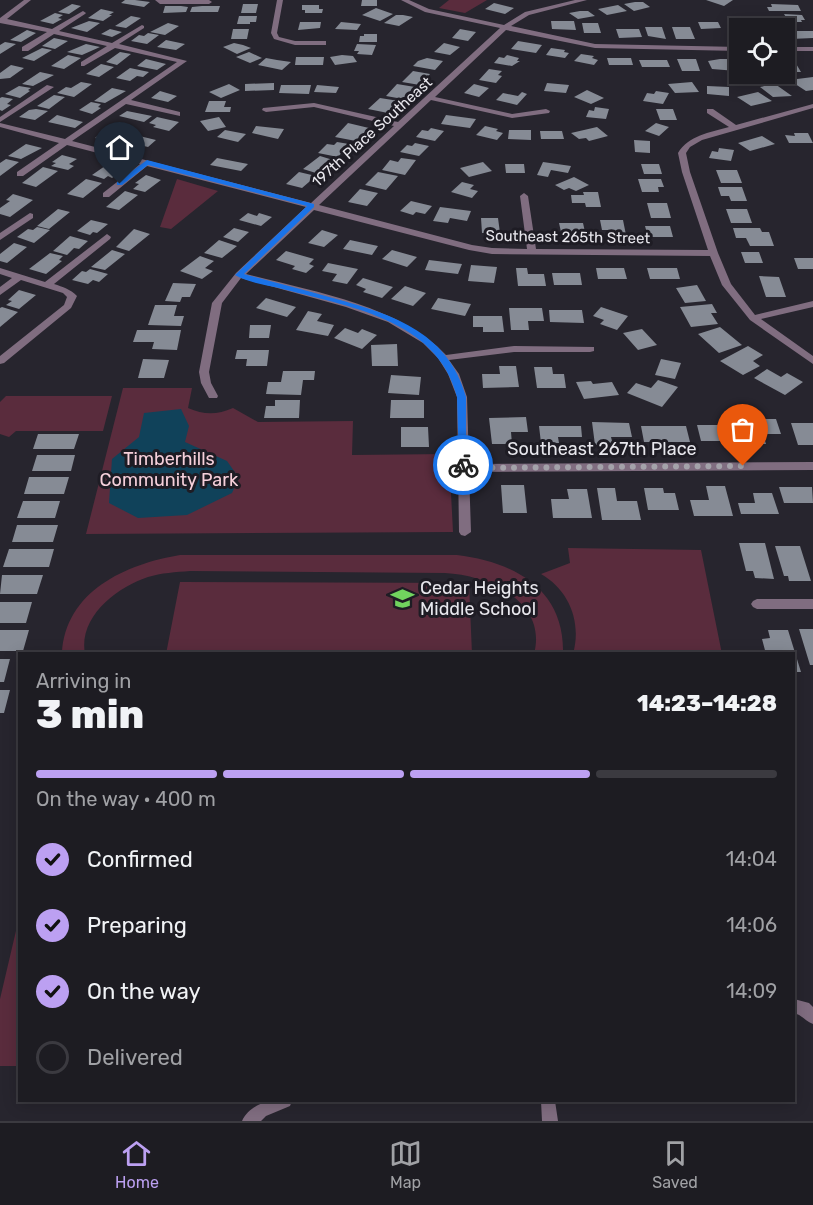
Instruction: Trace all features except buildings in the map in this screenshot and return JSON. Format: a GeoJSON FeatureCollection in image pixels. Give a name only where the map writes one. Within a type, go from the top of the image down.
{"type":"FeatureCollection","features":[{"type":"Feature","properties":{"kind":"street"},"geometry":{"type":"LineString","coordinates":[[1,20],[28,0]]}},
{"type":"Feature","properties":{"kind":"street"},"geometry":{"type":"LineString","coordinates":[[158,0],[160,2],[208,2]]}},
{"type":"Feature","properties":{"kind":"street"},"geometry":{"type":"LineString","coordinates":[[280,0],[274,33],[276,38],[295,43],[323,43]]}},
{"type":"Feature","properties":{"kind":"street"},"geometry":{"type":"LineString","coordinates":[[404,0],[427,11],[595,46],[729,49]]}},
{"type":"Feature","properties":{"kind":"street","name":"197th Place Southeast"},"geometry":{"type":"LineString","coordinates":[[213,396],[206,383],[204,372],[218,303],[239,275],[505,27],[526,13],[584,0]]}},
{"type":"Feature","properties":{"kind":"street"},"geometry":{"type":"LineString","coordinates":[[25,49],[83,14]]}},
{"type":"Feature","properties":{"kind":"street"},"geometry":{"type":"LineString","coordinates":[[1,20],[183,61],[20,174]]}},
{"type":"Feature","properties":{"kind":"street"},"geometry":{"type":"LineString","coordinates":[[84,64],[142,27]]}},
{"type":"Feature","properties":{"kind":"street"},"geometry":{"type":"LineString","coordinates":[[795,49],[813,49]]}},
{"type":"Feature","properties":{"kind":"street"},"geometry":{"type":"LineString","coordinates":[[0,120],[50,87]]}},
{"type":"Feature","properties":{"kind":"street"},"geometry":{"type":"LineString","coordinates":[[430,98],[512,116],[546,111]]}},
{"type":"Feature","properties":{"kind":"street"},"geometry":{"type":"LineString","coordinates":[[125,102],[177,114]]}},
{"type":"Feature","properties":{"kind":"street"},"geometry":{"type":"LineString","coordinates":[[266,110],[314,105],[401,125]]}},
{"type":"Feature","properties":{"kind":"street"},"geometry":{"type":"LineString","coordinates":[[810,109],[699,138],[687,145],[682,153],[686,172],[713,253],[727,285],[753,318],[813,361]]}},
{"type":"Feature","properties":{"kind":"street"},"geometry":{"type":"LineString","coordinates":[[710,111],[734,127]]}},
{"type":"Feature","properties":{"kind":"street","name":"Southeast 265th Street"},"geometry":{"type":"LineString","coordinates":[[0,125],[472,248],[713,253]]}},
{"type":"Feature","properties":{"kind":"street"},"geometry":{"type":"LineString","coordinates":[[106,195],[147,162]]}},
{"type":"Feature","properties":{"kind":"street"},"geometry":{"type":"LineString","coordinates":[[524,196],[532,251]]}},
{"type":"Feature","properties":{"kind":"street"},"geometry":{"type":"LineString","coordinates":[[0,237],[30,216]]}},
{"type":"Feature","properties":{"kind":"street"},"geometry":{"type":"LineString","coordinates":[[47,285],[107,237]]}},
{"type":"Feature","properties":{"kind":"street"},"geometry":{"type":"LineString","coordinates":[[0,271],[69,292],[71,299],[68,306],[0,361]]}},
{"type":"Feature","properties":{"kind":"street"},"geometry":{"type":"LineString","coordinates":[[239,275],[393,319],[420,335],[443,358],[455,377],[462,397],[465,532]]}},
{"type":"Feature","properties":{"kind":"street"},"geometry":{"type":"LineString","coordinates":[[0,292],[19,277]]}},
{"type":"Feature","properties":{"kind":"street"},"geometry":{"type":"LineString","coordinates":[[753,318],[813,304]]}},
{"type":"Feature","properties":{"kind":"street"},"geometry":{"type":"LineString","coordinates":[[443,358],[514,349],[590,349]]}},
{"type":"Feature","properties":{"kind":"street","name":"Southeast 267th Place"},"geometry":{"type":"LineString","coordinates":[[463,468],[813,466]]}},
{"type":"Feature","properties":{"kind":"street"},"geometry":{"type":"LineString","coordinates":[[757,604],[813,604]]}},
{"type":"Feature","properties":{"kind":"lane"},"geometry":{"type":"LineString","coordinates":[[795,1006],[804,1008],[813,1017]]}},
{"type":"Feature","properties":{"kind":"lane"},"geometry":{"type":"LineString","coordinates":[[250,1121],[261,1111],[283,1102]]}},
{"type":"Feature","properties":{"kind":"lane"},"geometry":{"type":"LineString","coordinates":[[548,1102],[550,1121]]}},
{"type":"Feature","properties":{"kind":"green space"},"geometry":{"type":"Polygon","coordinates":[[[449,0],[487,0],[465,13],[439,8],[449,0]]]}},
{"type":"Feature","properties":{"kind":"green space"},"geometry":{"type":"Polygon","coordinates":[[[177,179],[218,191],[171,229],[160,227],[177,179]]]}},
{"type":"Feature","properties":{"kind":"green space","name":"Timberhills Community Park"},"geometry":{"type":"Polygon","coordinates":[[[123,388],[192,388],[188,408],[210,413],[233,408],[258,422],[353,421],[352,455],[449,454],[453,532],[86,534],[123,388]]]}},
{"type":"Feature","properties":{"kind":"green space"},"geometry":{"type":"Polygon","coordinates":[[[6,396],[112,396],[103,431],[16,431],[9,437],[0,434],[0,402],[6,396]]]}},
{"type":"Feature","properties":{"kind":"green space"},"geometry":{"type":"Polygon","coordinates":[[[568,548],[701,550],[722,652],[573,652],[576,630],[571,608],[559,589],[541,574],[570,563],[568,548]]]}},
{"type":"Feature","properties":{"kind":"green space"},"geometry":{"type":"Polygon","coordinates":[[[180,555],[457,555],[478,559],[516,572],[545,596],[555,612],[561,631],[563,652],[534,652],[536,635],[532,619],[523,606],[510,594],[495,586],[461,575],[190,571],[153,576],[124,588],[102,605],[94,616],[84,640],[85,652],[62,652],[66,632],[74,613],[86,597],[102,584],[120,574],[160,559],[180,555]]]}},
{"type":"Feature","properties":{"kind":"green space"},"geometry":{"type":"Polygon","coordinates":[[[180,582],[469,583],[472,652],[166,652],[180,582]]]}},
{"type":"Feature","properties":{"kind":"green space"},"geometry":{"type":"Polygon","coordinates":[[[18,922],[18,1066],[0,1066],[0,999],[18,922]]]}},
{"type":"Feature","properties":{"kind":"water"},"geometry":{"type":"Polygon","coordinates":[[[181,409],[189,426],[185,442],[227,461],[239,478],[232,493],[187,515],[138,518],[109,503],[112,459],[139,437],[144,413],[181,409]]]}},
{"type":"Feature","properties":{"kind":"way so far"},"geometry":{"type":"LineString","coordinates":[[463,465],[463,468],[743,466]]}},
{"type":"Feature","properties":{"kind":"place","name":"Cedar Heights Middle School"},"geometry":{"type":"Point","coordinates":[402,598]}},
{"type":"Feature","properties":{"kind":"route"},"geometry":{"type":"LineString","coordinates":[[120,184],[147,162],[312,205],[239,275],[366,310],[393,319],[420,335],[443,358],[459,387],[462,397],[463,465]]}}]}
